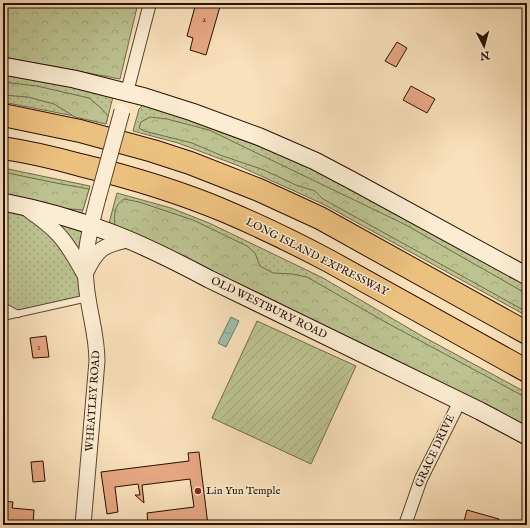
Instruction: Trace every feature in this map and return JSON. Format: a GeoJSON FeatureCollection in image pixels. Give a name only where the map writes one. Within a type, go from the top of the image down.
{"type":"FeatureCollection","features":[{"type":"Feature","properties":{"kind":"highway"},"geometry":{"type":"LineString","coordinates":[[3,115],[80,131],[153,151],[211,170],[260,190],[320,218],[527,333]]}},
{"type":"Feature","properties":{"kind":"highway","name":"LONG ISLAND EXPRESSWAY"},"geometry":{"type":"LineString","coordinates":[[3,148],[49,157],[119,174],[227,212],[297,244],[527,371]]}},
{"type":"Feature","properties":{"kind":"main road"},"geometry":{"type":"LineString","coordinates":[[3,66],[74,79],[126,92],[169,104],[260,137],[296,152],[369,189],[527,276]]}},
{"type":"Feature","properties":{"kind":"main road","name":"OLD WESTBURY ROAD"},"geometry":{"type":"LineString","coordinates":[[3,202],[91,225],[128,240],[460,401],[527,436]]}},
{"type":"Feature","properties":{"kind":"street"},"geometry":{"type":"LineString","coordinates":[[126,92],[150,3]]}},
{"type":"Feature","properties":{"kind":"street","name":"WHEATLEY ROAD"},"geometry":{"type":"LineString","coordinates":[[82,525],[97,361],[96,337],[85,275],[86,251],[91,225],[126,92]]}},
{"type":"Feature","properties":{"kind":"street"},"geometry":{"type":"LineString","coordinates":[[22,206],[45,222],[57,233],[68,246],[85,275]]}},
{"type":"Feature","properties":{"kind":"street"},"geometry":{"type":"LineString","coordinates":[[85,275],[100,250],[108,244],[128,240]]}},
{"type":"Feature","properties":{"kind":"street","name":"GRACE DRIVE"},"geometry":{"type":"LineString","coordinates":[[405,525],[421,479],[460,401]]}},
{"type":"Feature","properties":{"kind":"lane"},"geometry":{"type":"LineString","coordinates":[[3,317],[88,298]]}},
{"type":"Feature","properties":{"kind":"lane"},"geometry":{"type":"LineString","coordinates":[[3,306],[18,314]]}},
{"type":"Feature","properties":{"kind":"green space"},"geometry":{"type":"Polygon","coordinates":[[[3,3],[138,3],[120,79],[3,57],[3,3]]]}},
{"type":"Feature","properties":{"kind":"green space"},"geometry":{"type":"Polygon","coordinates":[[[3,74],[59,83],[113,97],[106,124],[3,102],[3,74]]]}},
{"type":"Feature","properties":{"kind":"green space"},"geometry":{"type":"Polygon","coordinates":[[[3,82],[37,86],[89,98],[108,116],[106,124],[75,117],[54,104],[28,97],[3,95],[3,82]]]}},
{"type":"Feature","properties":{"kind":"green space"},"geometry":{"type":"Polygon","coordinates":[[[143,105],[221,129],[308,166],[527,284],[527,316],[323,204],[239,166],[178,143],[133,131],[139,109],[143,105]]]}},
{"type":"Feature","properties":{"kind":"green space"},"geometry":{"type":"Polygon","coordinates":[[[150,117],[167,119],[209,130],[406,225],[527,294],[527,312],[323,199],[315,191],[296,185],[264,170],[220,155],[192,143],[144,131],[139,128],[141,122],[150,117]]]}},
{"type":"Feature","properties":{"kind":"green space"},"geometry":{"type":"Polygon","coordinates":[[[3,168],[90,186],[81,216],[3,196],[3,168]]]}},
{"type":"Feature","properties":{"kind":"green space"},"geometry":{"type":"Polygon","coordinates":[[[3,172],[89,189],[83,210],[59,208],[3,193],[3,172]]]}},
{"type":"Feature","properties":{"kind":"green space"},"geometry":{"type":"Polygon","coordinates":[[[117,193],[171,208],[209,223],[323,278],[422,336],[527,393],[527,430],[108,227],[117,193]]]}},
{"type":"Feature","properties":{"kind":"green space"},"geometry":{"type":"Polygon","coordinates":[[[124,199],[139,202],[193,220],[247,246],[255,253],[260,266],[273,273],[292,274],[307,277],[387,323],[527,398],[527,428],[501,413],[380,352],[126,232],[115,225],[116,207],[124,199]]]}},
{"type":"Feature","properties":{"kind":"green space"},"geometry":{"type":"Polygon","coordinates":[[[3,202],[91,225],[88,298],[3,317],[3,202]]]}},
{"type":"Feature","properties":{"kind":"green space"},"geometry":{"type":"Polygon","coordinates":[[[257,321],[356,366],[311,464],[212,418],[257,321]]]}},
{"type":"Feature","properties":{"kind":"water"},"geometry":{"type":"Polygon","coordinates":[[[231,317],[239,321],[226,347],[218,343],[231,317]]]}},
{"type":"Feature","properties":{"kind":"building"},"geometry":{"type":"Polygon","coordinates":[[[196,3],[221,3],[206,55],[190,50],[193,38],[187,36],[196,3]]]}},
{"type":"Feature","properties":{"kind":"building"},"geometry":{"type":"Polygon","coordinates":[[[520,3],[527,3],[527,7],[521,7],[520,3]]]}},
{"type":"Feature","properties":{"kind":"building"},"geometry":{"type":"Polygon","coordinates":[[[397,42],[407,48],[396,67],[385,61],[397,42]]]}},
{"type":"Feature","properties":{"kind":"building"},"geometry":{"type":"Polygon","coordinates":[[[411,86],[435,99],[427,113],[403,100],[411,86]]]}},
{"type":"Feature","properties":{"kind":"building"},"geometry":{"type":"Polygon","coordinates":[[[46,336],[49,357],[33,358],[30,338],[46,336]]]}},
{"type":"Feature","properties":{"kind":"building","name":"Lin Yun Temple"},"geometry":{"type":"Polygon","coordinates":[[[199,452],[208,525],[148,525],[147,513],[194,507],[190,479],[142,485],[144,503],[135,495],[140,495],[138,484],[115,487],[118,512],[107,514],[101,472],[189,461],[188,453],[199,452]]]}},
{"type":"Feature","properties":{"kind":"building"},"geometry":{"type":"Polygon","coordinates":[[[43,461],[45,481],[33,482],[31,462],[43,461]]]}},
{"type":"Feature","properties":{"kind":"building"},"geometry":{"type":"Polygon","coordinates":[[[3,501],[13,502],[12,508],[34,510],[33,525],[15,525],[15,521],[3,520],[3,501]]]}},
{"type":"Feature","properties":{"kind":"building"},"geometry":{"type":"Polygon","coordinates":[[[467,510],[499,519],[497,525],[463,525],[467,510]]]}},
{"type":"Feature","properties":{"kind":"place","name":"Lin Yun Temple"},"geometry":{"type":"Point","coordinates":[198,491]}}]}
